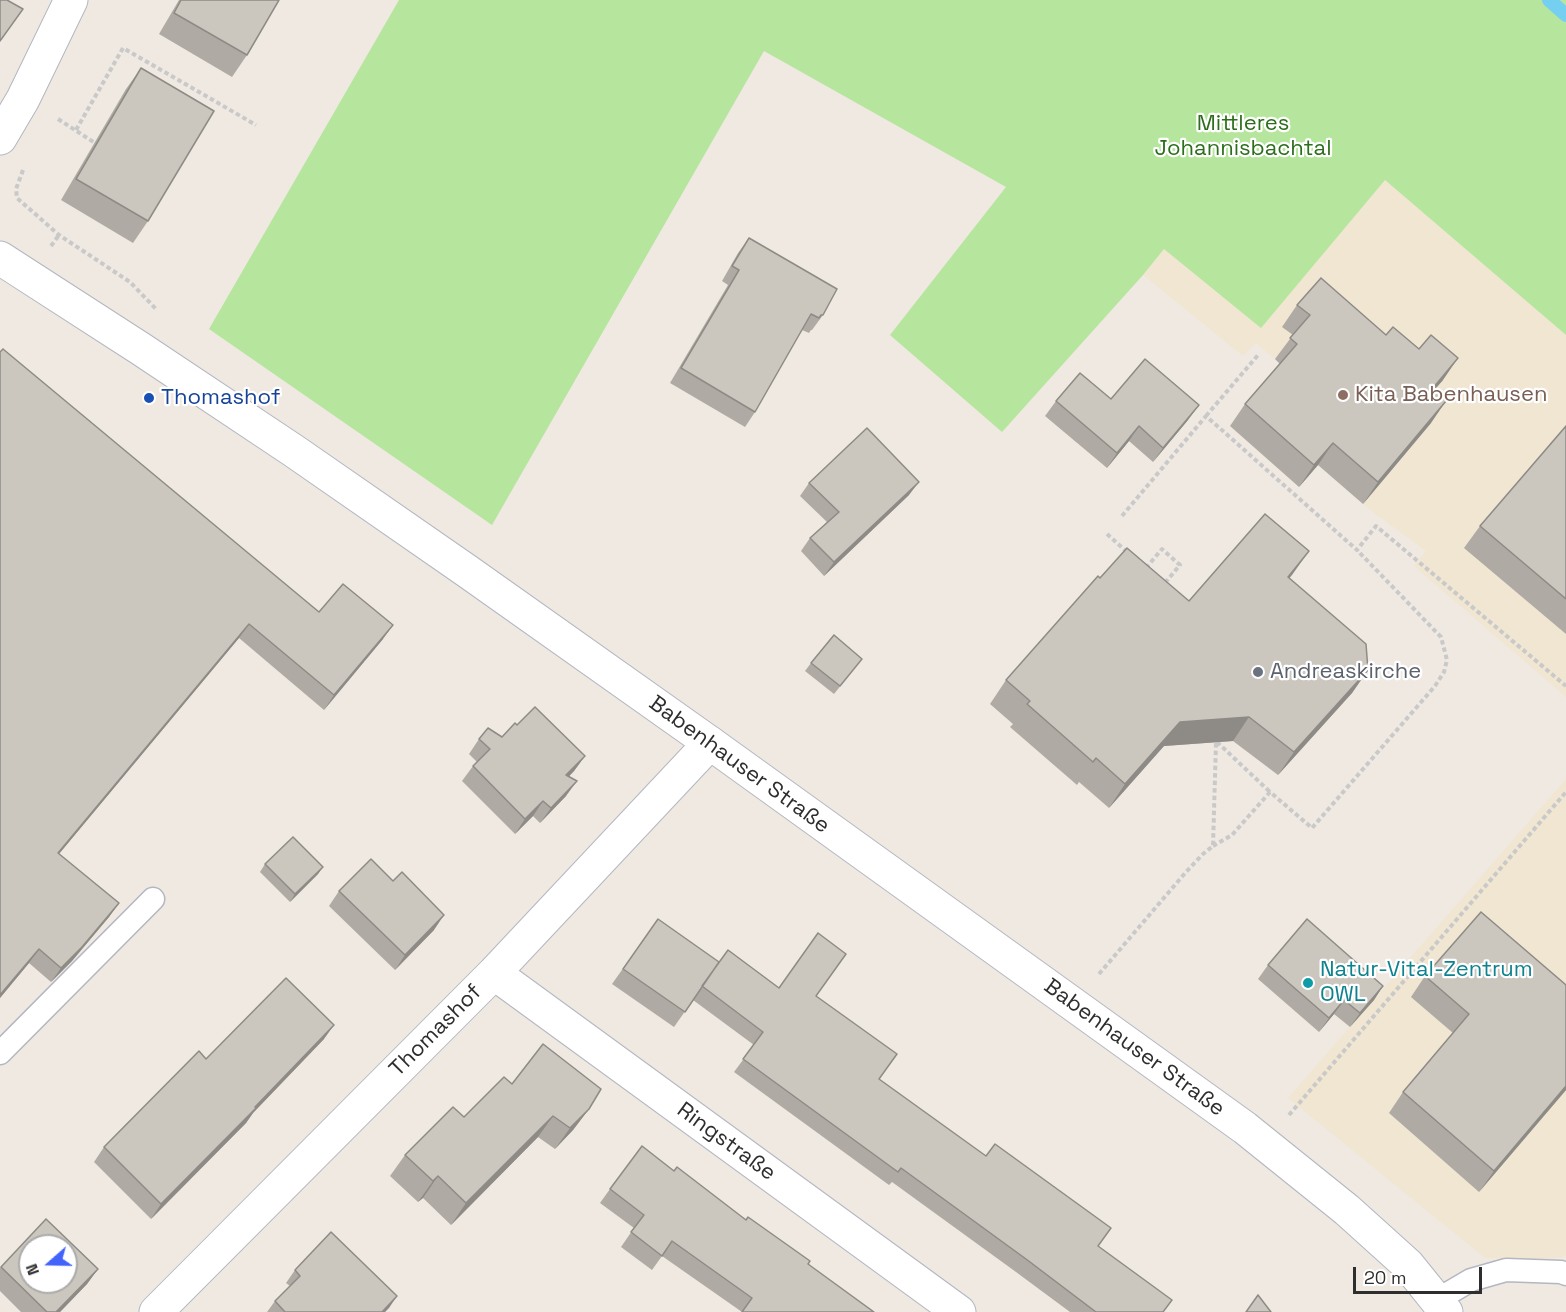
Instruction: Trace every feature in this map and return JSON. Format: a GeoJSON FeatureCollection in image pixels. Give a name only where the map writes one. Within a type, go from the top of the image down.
{"type":"FeatureCollection","features":[{"type":"Feature","properties":{"kind":"main road"},"geometry":{"type":"LineString","coordinates":[[0,138],[23,99],[71,0]]}},
{"type":"Feature","properties":{"kind":"main road","name":"Babenhauser Straße"},"geometry":{"type":"LineString","coordinates":[[0,258],[141,349],[467,571],[1264,1142],[1347,1210],[1408,1265],[1441,1306]]}},
{"type":"Feature","properties":{"kind":"main road","name":"Thomashof"},"geometry":{"type":"LineString","coordinates":[[156,1312],[494,973],[710,743]]}},
{"type":"Feature","properties":{"kind":"main road","name":"Ringstraße"},"geometry":{"type":"LineString","coordinates":[[494,973],[959,1312]]}},
{"type":"Feature","properties":{"kind":"lane"},"geometry":{"type":"LineString","coordinates":[[0,1053],[153,899]]}},
{"type":"Feature","properties":{"kind":"lane"},"geometry":{"type":"LineString","coordinates":[[1441,1306],[1471,1280],[1506,1270],[1566,1274]]}},
{"type":"Feature","properties":{"kind":"path"},"geometry":{"type":"LineString","coordinates":[[76,130],[123,48],[256,125]]}},
{"type":"Feature","properties":{"kind":"path"},"geometry":{"type":"LineString","coordinates":[[54,117],[95,143]]}},
{"type":"Feature","properties":{"kind":"path"},"geometry":{"type":"LineString","coordinates":[[1122,516],[1258,355]]}},
{"type":"Feature","properties":{"kind":"path"},"geometry":{"type":"LineString","coordinates":[[1206,416],[1357,550],[1441,637],[1447,660],[1444,672],[1435,686],[1312,828],[1216,742],[1213,846]]}},
{"type":"Feature","properties":{"kind":"path"},"geometry":{"type":"LineString","coordinates":[[1357,550],[1376,526],[1566,686]]}},
{"type":"Feature","properties":{"kind":"path"},"geometry":{"type":"LineString","coordinates":[[1107,534],[1130,555]]}},
{"type":"Feature","properties":{"kind":"path"},"geometry":{"type":"LineString","coordinates":[[1138,561],[1146,568],[1162,549],[1180,565],[1164,584],[1172,591]]}},
{"type":"Feature","properties":{"kind":"path"},"geometry":{"type":"LineString","coordinates":[[1099,975],[1203,854],[1232,835],[1270,792]]}},
{"type":"Feature","properties":{"kind":"path"},"geometry":{"type":"LineString","coordinates":[[1291,1112],[1566,792]]}},
{"type":"Feature","properties":{"kind":"shaded area"},"geometry":{"type":"Polygon","coordinates":[[[1288,97],[1566,335],[1566,697],[1414,566],[1426,551],[1374,513],[1318,465],[1299,487],[1230,426],[1282,365],[1256,343],[1243,356],[1143,275],[1288,97]]]}},
{"type":"Feature","properties":{"kind":"shaded area"},"geometry":{"type":"Polygon","coordinates":[[[1566,779],[1566,1256],[1548,1259],[1485,1258],[1288,1098],[1566,779]]]}},
{"type":"Feature","properties":{"kind":"green space","name":"Mittleres Johannisbachtal"},"geometry":{"type":"Polygon","coordinates":[[[399,0],[1566,0],[1566,335],[1385,180],[1261,328],[1164,249],[1002,432],[890,335],[1006,187],[764,51],[492,525],[209,329],[399,0]]]}},
{"type":"Feature","properties":{"kind":"building"},"geometry":{"type":"Polygon","coordinates":[[[0,0],[7,0],[23,9],[0,41],[0,0]]]}},
{"type":"Feature","properties":{"kind":"building"},"geometry":{"type":"Polygon","coordinates":[[[181,0],[279,0],[247,55],[174,13],[181,0]]]}},
{"type":"Feature","properties":{"kind":"building"},"geometry":{"type":"Polygon","coordinates":[[[141,68],[214,111],[148,221],[76,179],[141,68]]]}},
{"type":"Feature","properties":{"kind":"building"},"geometry":{"type":"Polygon","coordinates":[[[749,238],[837,289],[823,315],[819,318],[811,314],[755,412],[681,368],[739,270],[732,266],[749,238]]]}},
{"type":"Feature","properties":{"kind":"building","name":"Kita Babenhausen"},"geometry":{"type":"Polygon","coordinates":[[[1321,278],[1386,335],[1393,327],[1419,349],[1431,335],[1458,358],[1433,388],[1446,401],[1378,482],[1333,443],[1314,465],[1245,404],[1297,344],[1290,338],[1310,315],[1297,305],[1321,278]]]}},
{"type":"Feature","properties":{"kind":"building"},"geometry":{"type":"Polygon","coordinates":[[[3,349],[319,612],[343,584],[393,625],[334,695],[249,624],[58,853],[119,903],[61,968],[39,949],[0,995],[0,352],[3,349]]]}},
{"type":"Feature","properties":{"kind":"building"},"geometry":{"type":"Polygon","coordinates":[[[1145,359],[1199,405],[1163,448],[1139,426],[1117,453],[1056,401],[1080,373],[1111,399],[1145,359]]]}},
{"type":"Feature","properties":{"kind":"building"},"geometry":{"type":"Polygon","coordinates":[[[1566,426],[1566,599],[1480,526],[1566,426]]]}},
{"type":"Feature","properties":{"kind":"building"},"geometry":{"type":"Polygon","coordinates":[[[867,428],[919,482],[834,562],[810,538],[839,512],[809,483],[867,428]]]}},
{"type":"Feature","properties":{"kind":"building"},"geometry":{"type":"Polygon","coordinates":[[[1265,514],[1309,551],[1288,577],[1366,644],[1368,670],[1294,752],[1249,717],[1180,722],[1125,784],[1096,758],[1093,762],[1027,704],[1030,701],[1006,680],[1098,576],[1100,578],[1127,548],[1189,601],[1265,514]]]}},
{"type":"Feature","properties":{"kind":"building"},"geometry":{"type":"Polygon","coordinates":[[[834,635],[862,659],[840,686],[811,663],[834,635]]]}},
{"type":"Feature","properties":{"kind":"building"},"geometry":{"type":"Polygon","coordinates":[[[535,707],[585,756],[566,775],[577,781],[551,808],[543,801],[525,819],[473,766],[490,749],[479,739],[488,728],[502,737],[535,707]]]}},
{"type":"Feature","properties":{"kind":"building"},"geometry":{"type":"Polygon","coordinates":[[[293,837],[323,867],[295,894],[265,864],[293,837]]]}},
{"type":"Feature","properties":{"kind":"building"},"geometry":{"type":"Polygon","coordinates":[[[371,859],[393,881],[402,872],[444,915],[405,955],[339,891],[371,859]]]}},
{"type":"Feature","properties":{"kind":"building"},"geometry":{"type":"Polygon","coordinates":[[[1481,912],[1566,985],[1566,1086],[1494,1171],[1403,1092],[1469,1014],[1425,976],[1481,912]]]}},
{"type":"Feature","properties":{"kind":"building"},"geometry":{"type":"Polygon","coordinates":[[[658,919],[719,962],[685,1012],[623,969],[658,919]]]}},
{"type":"Feature","properties":{"kind":"building","name":"Natur-Vital-Zentrum OWL"},"geometry":{"type":"Polygon","coordinates":[[[1307,919],[1383,986],[1360,1013],[1344,1000],[1329,1018],[1268,965],[1307,919]]]}},
{"type":"Feature","properties":{"kind":"building"},"geometry":{"type":"Polygon","coordinates":[[[818,933],[846,954],[816,996],[897,1054],[879,1079],[986,1156],[995,1144],[1111,1228],[1098,1246],[1172,1300],[1163,1312],[1096,1312],[901,1168],[898,1172],[743,1059],[763,1032],[702,986],[728,950],[779,988],[818,933]]]}},
{"type":"Feature","properties":{"kind":"building"},"geometry":{"type":"Polygon","coordinates":[[[286,978],[334,1025],[161,1204],[104,1147],[199,1051],[206,1059],[286,978]]]}},
{"type":"Feature","properties":{"kind":"building"},"geometry":{"type":"Polygon","coordinates":[[[543,1044],[601,1089],[589,1109],[570,1128],[553,1116],[466,1203],[438,1176],[433,1181],[405,1155],[453,1107],[464,1117],[504,1077],[512,1084],[543,1044]]]}},
{"type":"Feature","properties":{"kind":"building"},"geometry":{"type":"Polygon","coordinates":[[[642,1146],[674,1171],[677,1167],[746,1220],[748,1217],[810,1261],[808,1264],[874,1312],[742,1312],[752,1298],[672,1241],[662,1256],[631,1232],[644,1215],[610,1189],[642,1146]]]}},
{"type":"Feature","properties":{"kind":"building"},"geometry":{"type":"Polygon","coordinates":[[[46,1219],[62,1234],[32,1234],[46,1219]]]}},
{"type":"Feature","properties":{"kind":"building"},"geometry":{"type":"Polygon","coordinates":[[[331,1232],[397,1296],[382,1312],[285,1312],[275,1301],[300,1276],[295,1270],[331,1232]]]}},
{"type":"Feature","properties":{"kind":"building"},"geometry":{"type":"Polygon","coordinates":[[[18,1249],[18,1284],[1,1267],[18,1249]]]}},
{"type":"Feature","properties":{"kind":"building"},"geometry":{"type":"Polygon","coordinates":[[[78,1250],[98,1269],[78,1289],[78,1250]]]}},
{"type":"Feature","properties":{"kind":"building"},"geometry":{"type":"Polygon","coordinates":[[[29,1294],[74,1294],[56,1312],[47,1312],[29,1294]]]}},
{"type":"Feature","properties":{"kind":"building"},"geometry":{"type":"Polygon","coordinates":[[[1258,1295],[1271,1312],[1246,1312],[1258,1295]]]}},
{"type":"Feature","properties":{"kind":"waterway"},"geometry":{"type":"LineString","coordinates":[[1549,0],[1566,15]]}},
{"type":"Feature","properties":{"kind":"place","name":"Kita Babenhausen"},"geometry":{"type":"Point","coordinates":[1343,395]}},
{"type":"Feature","properties":{"kind":"place","name":"Thomashof"},"geometry":{"type":"Point","coordinates":[149,398]}},
{"type":"Feature","properties":{"kind":"place","name":"Andreaskirche"},"geometry":{"type":"Point","coordinates":[1258,672]}},
{"type":"Feature","properties":{"kind":"place","name":"Natur-Vital-Zentrum OWL"},"geometry":{"type":"Point","coordinates":[1308,983]}}]}
